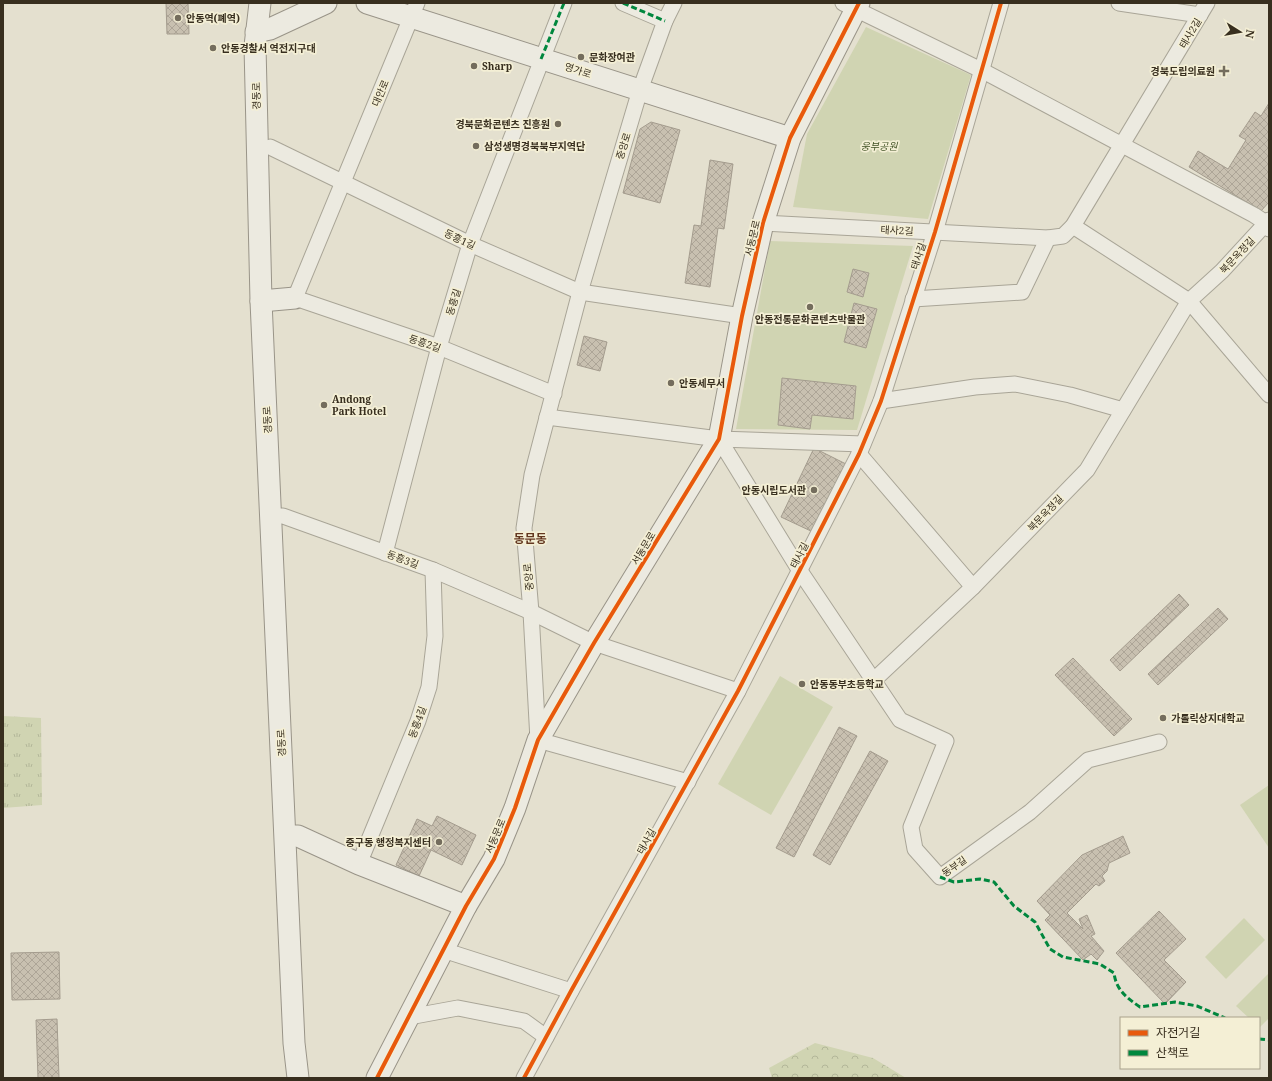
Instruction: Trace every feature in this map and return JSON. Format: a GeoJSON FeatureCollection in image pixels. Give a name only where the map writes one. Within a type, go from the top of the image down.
{"type":"FeatureCollection","features":[{"type":"Feature","properties":{"kind":"street","name":"경동로"},"geometry":{"type":"LineString","coordinates":[[260,3],[263,30],[268,47],[270,147],[277,300],[277,516],[300,1043],[304,1078]]}},
{"type":"Feature","properties":{"kind":"street","name":"경동로"},"geometry":{"type":"LineString","coordinates":[[274,3],[255,54],[277,300]]}},
{"type":"Feature","properties":{"kind":"street"},"geometry":{"type":"LineString","coordinates":[[263,30],[326,3]]}},
{"type":"Feature","properties":{"kind":"street","name":"영가로"},"geometry":{"type":"LineString","coordinates":[[367,3],[414,10],[541,59],[790,138]]}},
{"type":"Feature","properties":{"kind":"street","name":"동흥길"},"geometry":{"type":"LineString","coordinates":[[385,553],[439,348],[470,244],[564,3]]}},
{"type":"Feature","properties":{"kind":"street"},"geometry":{"type":"LineString","coordinates":[[623,3],[664,21]]}},
{"type":"Feature","properties":{"kind":"street","name":"중앙로"},"geometry":{"type":"LineString","coordinates":[[538,740],[531,612],[524,528],[532,475],[580,292],[640,90],[664,21],[674,3]]}},
{"type":"Feature","properties":{"kind":"street","name":"태사길"},"geometry":{"type":"LineString","coordinates":[[524,1078],[738,691],[800,572],[861,449],[881,401],[935,232],[983,71],[1001,3]]}},
{"type":"Feature","properties":{"kind":"street"},"geometry":{"type":"LineString","coordinates":[[1118,3],[1204,9]]}},
{"type":"Feature","properties":{"kind":"street"},"geometry":{"type":"LineString","coordinates":[[852,5],[983,71],[1268,224]]}},
{"type":"Feature","properties":{"kind":"street","name":"서동문로"},"geometry":{"type":"LineString","coordinates":[[376,1078],[466,906],[494,858],[515,808],[538,740],[594,643],[719,438],[742,316],[763,223],[790,138],[852,5]]}},
{"type":"Feature","properties":{"kind":"street","name":"태사2길"},"geometry":{"type":"LineString","coordinates":[[763,223],[1048,238],[1063,236],[1073,226],[1204,9]]}},
{"type":"Feature","properties":{"kind":"street","name":"대안로"},"geometry":{"type":"LineString","coordinates":[[277,300],[342,182],[414,10]]}},
{"type":"Feature","properties":{"kind":"street"},"geometry":{"type":"LineString","coordinates":[[270,147],[342,182]]}},
{"type":"Feature","properties":{"kind":"street","name":"동흥1길"},"geometry":{"type":"LineString","coordinates":[[342,182],[470,244],[580,292]]}},
{"type":"Feature","properties":{"kind":"street","name":"북문옥정길"},"geometry":{"type":"LineString","coordinates":[[874,680],[973,587],[1087,470],[1188,301],[1222,271],[1268,224]]}},
{"type":"Feature","properties":{"kind":"street"},"geometry":{"type":"LineString","coordinates":[[1073,226],[1188,301],[1269,394]]}},
{"type":"Feature","properties":{"kind":"street"},"geometry":{"type":"LineString","coordinates":[[913,299],[1022,292],[1048,238]]}},
{"type":"Feature","properties":{"kind":"street"},"geometry":{"type":"LineString","coordinates":[[580,292],[742,316]]}},
{"type":"Feature","properties":{"kind":"street","name":"동흥2길"},"geometry":{"type":"LineString","coordinates":[[277,300],[439,348],[554,394]]}},
{"type":"Feature","properties":{"kind":"street"},"geometry":{"type":"LineString","coordinates":[[881,401],[975,387],[1015,384],[1070,395],[1123,410]]}},
{"type":"Feature","properties":{"kind":"street"},"geometry":{"type":"LineString","coordinates":[[548,418],[719,438],[861,449],[973,587]]}},
{"type":"Feature","properties":{"kind":"street","name":"태사길"},"geometry":{"type":"LineString","coordinates":[[719,438],[800,572]]}},
{"type":"Feature","properties":{"kind":"street","name":"동흥3길"},"geometry":{"type":"LineString","coordinates":[[277,516],[433,570],[531,612],[594,643]]}},
{"type":"Feature","properties":{"kind":"street","name":"동흥4길"},"geometry":{"type":"LineString","coordinates":[[359,864],[418,721],[429,687],[435,636],[433,570]]}},
{"type":"Feature","properties":{"kind":"street"},"geometry":{"type":"LineString","coordinates":[[800,572],[874,680]]}},
{"type":"Feature","properties":{"kind":"street"},"geometry":{"type":"LineString","coordinates":[[594,643],[738,691]]}},
{"type":"Feature","properties":{"kind":"street","name":"동부길"},"geometry":{"type":"LineString","coordinates":[[874,680],[900,720],[946,741],[911,827],[915,849],[940,877],[1030,812],[1088,760],[1159,742]]}},
{"type":"Feature","properties":{"kind":"street"},"geometry":{"type":"LineString","coordinates":[[538,740],[688,782]]}},
{"type":"Feature","properties":{"kind":"street"},"geometry":{"type":"LineString","coordinates":[[292,836],[466,906]]}},
{"type":"Feature","properties":{"kind":"street"},"geometry":{"type":"LineString","coordinates":[[443,950],[571,992]]}},
{"type":"Feature","properties":{"kind":"street"},"geometry":{"type":"LineString","coordinates":[[409,1017],[458,1008],[524,1021],[546,1037]]}},
{"type":"Feature","properties":{"kind":"street","name":"경동로"},"geometry":{"type":"LineString","coordinates":[[298,1078],[300,1043]]}},
{"type":"Feature","properties":{"kind":"street"},"geometry":{"type":"LineString","coordinates":[[292,1078],[300,1043]]}},
{"type":"Feature","properties":{"kind":"street"},"geometry":{"type":"LineString","coordinates":[[300,1043],[310,1078]]}},
{"type":"Feature","properties":{"kind":"green space","name":"웅부공원"},"geometry":{"type":"Polygon","coordinates":[[[866,27],[971,75],[928,219],[793,207],[807,134],[866,27]]]}},
{"type":"Feature","properties":{"kind":"green space"},"geometry":{"type":"Polygon","coordinates":[[[770,241],[913,246],[857,430],[736,429],[770,241]]]}},
{"type":"Feature","properties":{"kind":"green space"},"geometry":{"type":"Polygon","coordinates":[[[780,676],[833,707],[771,815],[718,784],[780,676]]]}},
{"type":"Feature","properties":{"kind":"green space"},"geometry":{"type":"Polygon","coordinates":[[[3,716],[41,718],[42,805],[3,808],[3,716]]]}},
{"type":"Feature","properties":{"kind":"green space"},"geometry":{"type":"Polygon","coordinates":[[[1269,785],[1269,848],[1240,805],[1269,785]]]}},
{"type":"Feature","properties":{"kind":"green space"},"geometry":{"type":"Polygon","coordinates":[[[1244,918],[1265,940],[1226,979],[1205,957],[1244,918]]]}},
{"type":"Feature","properties":{"kind":"green space"},"geometry":{"type":"Polygon","coordinates":[[[1269,973],[1269,1018],[1260,1027],[1260,1017],[1248,1017],[1236,1006],[1269,973]]]}},
{"type":"Feature","properties":{"kind":"green space"},"geometry":{"type":"Polygon","coordinates":[[[815,1043],[873,1058],[906,1078],[772,1078],[769,1068],[815,1043]]]}},
{"type":"Feature","properties":{"kind":"building","name":"안동역(폐역)"},"geometry":{"type":"Polygon","coordinates":[[[166,3],[188,3],[189,34],[167,34],[166,3]]]}},
{"type":"Feature","properties":{"kind":"building"},"geometry":{"type":"Polygon","coordinates":[[[1269,103],[1269,202],[1261,211],[1189,167],[1198,151],[1228,169],[1246,140],[1239,136],[1255,112],[1261,116],[1269,103]]]}},
{"type":"Feature","properties":{"kind":"building"},"geometry":{"type":"Polygon","coordinates":[[[651,122],[680,130],[660,203],[623,193],[640,129],[651,122]]]}},
{"type":"Feature","properties":{"kind":"building"},"geometry":{"type":"Polygon","coordinates":[[[710,160],[733,164],[724,229],[718,228],[710,287],[685,283],[694,225],[701,226],[710,160]]]}},
{"type":"Feature","properties":{"kind":"building"},"geometry":{"type":"Polygon","coordinates":[[[853,269],[869,273],[863,297],[847,292],[853,269]]]}},
{"type":"Feature","properties":{"kind":"building"},"geometry":{"type":"Polygon","coordinates":[[[854,303],[877,309],[866,348],[844,342],[854,303]]]}},
{"type":"Feature","properties":{"kind":"building"},"geometry":{"type":"Polygon","coordinates":[[[584,336],[607,342],[600,371],[577,365],[584,336]]]}},
{"type":"Feature","properties":{"kind":"building"},"geometry":{"type":"Polygon","coordinates":[[[782,378],[856,386],[853,419],[812,415],[810,429],[778,425],[782,378]]]}},
{"type":"Feature","properties":{"kind":"building","name":"안동시립도서관"},"geometry":{"type":"Polygon","coordinates":[[[814,448],[846,464],[813,532],[781,517],[814,448]]]}},
{"type":"Feature","properties":{"kind":"building"},"geometry":{"type":"Polygon","coordinates":[[[1179,594],[1189,605],[1120,671],[1110,660],[1179,594]]]}},
{"type":"Feature","properties":{"kind":"building"},"geometry":{"type":"Polygon","coordinates":[[[1218,608],[1228,619],[1158,685],[1148,674],[1218,608]]]}},
{"type":"Feature","properties":{"kind":"building"},"geometry":{"type":"Polygon","coordinates":[[[1073,658],[1132,719],[1114,736],[1055,675],[1073,658]]]}},
{"type":"Feature","properties":{"kind":"building"},"geometry":{"type":"Polygon","coordinates":[[[839,727],[857,736],[794,857],[776,848],[839,727]]]}},
{"type":"Feature","properties":{"kind":"building"},"geometry":{"type":"Polygon","coordinates":[[[870,751],[888,761],[830,865],[813,855],[870,751]]]}},
{"type":"Feature","properties":{"kind":"building","name":"중구동 행정복지센터"},"geometry":{"type":"Polygon","coordinates":[[[437,816],[476,835],[462,865],[431,850],[419,876],[396,865],[417,819],[432,826],[437,816]]]}},
{"type":"Feature","properties":{"kind":"building"},"geometry":{"type":"Polygon","coordinates":[[[1123,836],[1130,853],[1109,863],[1107,871],[1102,876],[1105,881],[1099,886],[1096,884],[1067,913],[1083,929],[1079,919],[1087,915],[1095,934],[1091,936],[1104,951],[1097,960],[1091,954],[1083,960],[1045,920],[1050,915],[1037,901],[1082,855],[1123,836]]]}},
{"type":"Feature","properties":{"kind":"building"},"geometry":{"type":"Polygon","coordinates":[[[1159,911],[1186,939],[1164,960],[1186,982],[1165,1004],[1116,953],[1159,911]]]}},
{"type":"Feature","properties":{"kind":"building"},"geometry":{"type":"Polygon","coordinates":[[[59,952],[60,999],[12,1000],[11,953],[59,952]]]}},
{"type":"Feature","properties":{"kind":"building"},"geometry":{"type":"Polygon","coordinates":[[[57,1019],[59,1078],[38,1078],[36,1020],[57,1019]]]}},
{"type":"Feature","properties":{"kind":"marked path"},"geometry":{"type":"LineString","coordinates":[[541,59],[564,3]]}},
{"type":"Feature","properties":{"kind":"marked path"},"geometry":{"type":"LineString","coordinates":[[623,3],[665,21]]}},
{"type":"Feature","properties":{"kind":"marked path"},"geometry":{"type":"LineString","coordinates":[[940,877],[954,882],[980,879],[994,882],[1014,906],[1035,922],[1050,949],[1063,957],[1100,964],[1114,973],[1117,984],[1123,993],[1140,1007],[1175,1002],[1197,1006],[1223,1017]]}},
{"type":"Feature","properties":{"kind":"marked path"},"geometry":{"type":"LineString","coordinates":[[1260,1039],[1269,1040]]}},
{"type":"Feature","properties":{"kind":"cycle path"},"geometry":{"type":"LineString","coordinates":[[377,1078],[466,906],[494,859],[515,808],[538,740],[594,643],[719,439],[742,316],[763,223],[790,138],[859,3]]}},
{"type":"Feature","properties":{"kind":"cycle path"},"geometry":{"type":"LineString","coordinates":[[524,1078],[738,691],[859,454],[881,401],[935,232],[1001,3]]}},
{"type":"Feature","properties":{"kind":"place","name":"안동역(폐역)"},"geometry":{"type":"Point","coordinates":[178,18]}},
{"type":"Feature","properties":{"kind":"place","name":"안동경찰서 역전지구대"},"geometry":{"type":"Point","coordinates":[213,48]}},
{"type":"Feature","properties":{"kind":"place","name":"문화장여관"},"geometry":{"type":"Point","coordinates":[581,57]}},
{"type":"Feature","properties":{"kind":"place","name":"Sharp"},"geometry":{"type":"Point","coordinates":[474,66]}},
{"type":"Feature","properties":{"kind":"place","name":"경북도립의료원"},"geometry":{"type":"Point","coordinates":[1224,71]}},
{"type":"Feature","properties":{"kind":"place","name":"경북문화콘텐츠 진흥원"},"geometry":{"type":"Point","coordinates":[558,124]}},
{"type":"Feature","properties":{"kind":"place","name":"삼성생명경북북부지역단"},"geometry":{"type":"Point","coordinates":[476,146]}},
{"type":"Feature","properties":{"kind":"place","name":"안동전통문화콘텐츠박물관"},"geometry":{"type":"Point","coordinates":[810,307]}},
{"type":"Feature","properties":{"kind":"place","name":"안동세무서"},"geometry":{"type":"Point","coordinates":[671,383]}},
{"type":"Feature","properties":{"kind":"place","name":"Andong Park Hotel"},"geometry":{"type":"Point","coordinates":[324,405]}},
{"type":"Feature","properties":{"kind":"place","name":"안동시립도서관"},"geometry":{"type":"Point","coordinates":[814,490]}},
{"type":"Feature","properties":{"kind":"place","name":"안동동부초등학교"},"geometry":{"type":"Point","coordinates":[802,684]}},
{"type":"Feature","properties":{"kind":"place","name":"가톨릭상지대학교"},"geometry":{"type":"Point","coordinates":[1163,718]}},
{"type":"Feature","properties":{"kind":"place","name":"중구동 행정복지센터"},"geometry":{"type":"Point","coordinates":[439,842]}},
{"type":"Feature","properties":{"kind":"district","name":"동문동"},"geometry":{"type":"Point","coordinates":[530,538]}}]}
